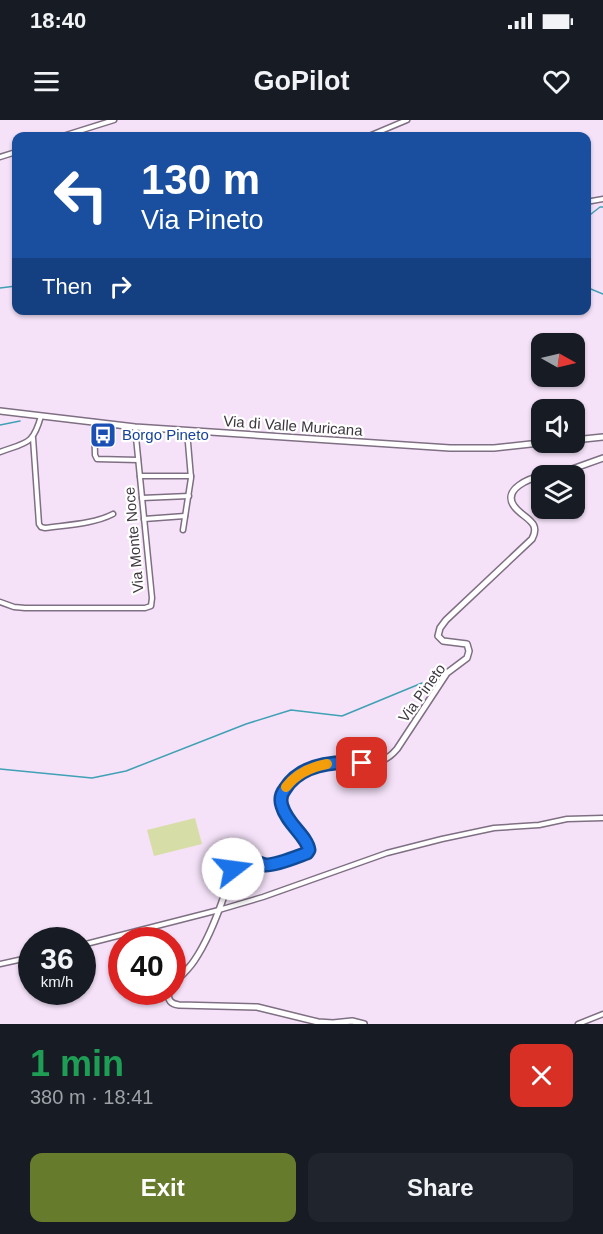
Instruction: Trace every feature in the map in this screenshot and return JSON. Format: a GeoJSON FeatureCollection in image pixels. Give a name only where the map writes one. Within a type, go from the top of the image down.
{"type":"FeatureCollection","features":[{"type":"Feature","properties":{"kind":"street"},"geometry":{"type":"LineString","coordinates":[[76,132],[114,120]]}},
{"type":"Feature","properties":{"kind":"street"},"geometry":{"type":"LineString","coordinates":[[378,132],[407,120]]}},
{"type":"Feature","properties":{"kind":"street","name":"Via di Valle Muricana"},"geometry":{"type":"LineString","coordinates":[[0,411],[135,427],[450,448],[487,448],[531,444]]}},
{"type":"Feature","properties":{"kind":"street"},"geometry":{"type":"LineString","coordinates":[[0,452],[33,438],[41,416]]}},
{"type":"Feature","properties":{"kind":"street"},"geometry":{"type":"LineString","coordinates":[[94,422],[97,459],[138,460]]}},
{"type":"Feature","properties":{"kind":"street","name":"Via Monte Noce"},"geometry":{"type":"LineString","coordinates":[[0,602],[25,608],[150,607],[152,602],[135,427]]}},
{"type":"Feature","properties":{"kind":"street"},"geometry":{"type":"LineString","coordinates":[[183,530],[191,476],[187,430]]}},
{"type":"Feature","properties":{"kind":"street"},"geometry":{"type":"LineString","coordinates":[[585,439],[603,437]]}},
{"type":"Feature","properties":{"kind":"street"},"geometry":{"type":"LineString","coordinates":[[33,438],[41,527],[73,524],[113,514]]}},
{"type":"Feature","properties":{"kind":"street"},"geometry":{"type":"LineString","coordinates":[[583,465],[603,458]]}},
{"type":"Feature","properties":{"kind":"street"},"geometry":{"type":"LineString","coordinates":[[140,476],[191,476]]}},
{"type":"Feature","properties":{"kind":"street","name":"Via Pineto"},"geometry":{"type":"LineString","coordinates":[[186,969],[195,959],[219,910],[231,874],[238,861],[246,859],[270,865],[306,854],[309,851],[307,842],[289,821],[281,805],[282,795],[288,784],[304,772],[321,765],[338,762],[374,763],[389,757],[397,749],[448,672],[467,658],[470,651],[467,644],[443,641],[439,637],[439,630],[446,620],[532,540],[535,532],[534,526],[513,506],[512,494],[520,484],[531,479]]}},
{"type":"Feature","properties":{"kind":"street"},"geometry":{"type":"LineString","coordinates":[[142,498],[189,496]]}},
{"type":"Feature","properties":{"kind":"street"},"geometry":{"type":"LineString","coordinates":[[144,519],[185,516]]}},
{"type":"Feature","properties":{"kind":"street"},"geometry":{"type":"LineString","coordinates":[[96,941],[263,897],[393,852],[442,839],[490,829],[603,818]]}},
{"type":"Feature","properties":{"kind":"street"},"geometry":{"type":"LineString","coordinates":[[0,964],[18,960]]}},
{"type":"Feature","properties":{"kind":"street"},"geometry":{"type":"LineString","coordinates":[[179,1005],[261,1007],[318,1022],[352,1021],[364,1024]]}},
{"type":"Feature","properties":{"kind":"street"},"geometry":{"type":"LineString","coordinates":[[578,1024],[603,1014]]}},
{"type":"Feature","properties":{"kind":"green space"},"geometry":{"type":"Polygon","coordinates":[[[195,818],[202,844],[154,856],[147,830],[195,818]]]}},
{"type":"Feature","properties":{"kind":"waterway"},"geometry":{"type":"LineString","coordinates":[[591,214],[603,207]]}},
{"type":"Feature","properties":{"kind":"waterway"},"geometry":{"type":"LineString","coordinates":[[0,288],[12,286]]}},
{"type":"Feature","properties":{"kind":"waterway"},"geometry":{"type":"LineString","coordinates":[[591,289],[603,294]]}},
{"type":"Feature","properties":{"kind":"waterway"},"geometry":{"type":"LineString","coordinates":[[0,425],[20,421]]}},
{"type":"Feature","properties":{"kind":"waterway"},"geometry":{"type":"LineString","coordinates":[[0,769],[92,778],[126,771],[246,724],[291,710],[342,716],[422,683]]}},
{"type":"Feature","properties":{"kind":"slow traffic"},"geometry":{"type":"LineString","coordinates":[[286,787],[304,772],[327,764]]}},
{"type":"Feature","properties":{"kind":"place","name":"Borgo Pineto"},"geometry":{"type":"Point","coordinates":[103,435]}},
{"type":"Feature","properties":{"kind":"route"},"geometry":{"type":"LineString","coordinates":[[233,869],[238,861],[243,859],[270,865],[307,853],[309,846],[289,821],[282,807],[283,791],[295,778],[315,767],[338,762],[362,763]]}}]}
